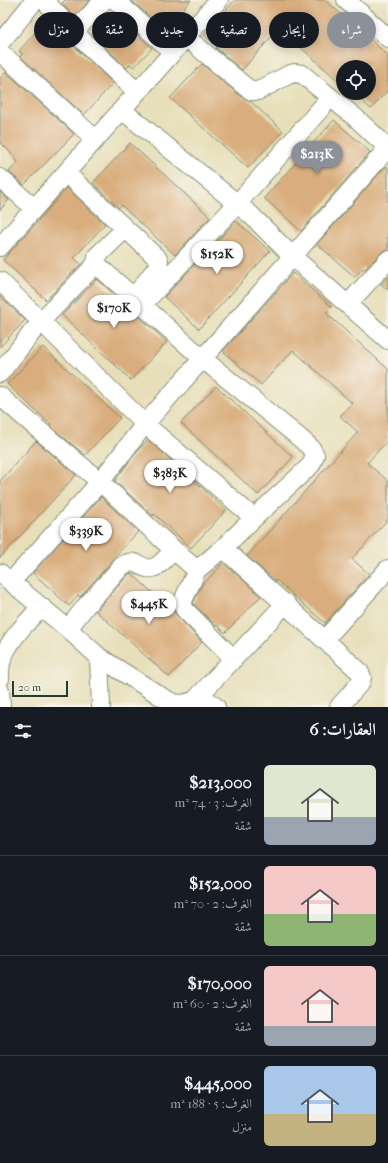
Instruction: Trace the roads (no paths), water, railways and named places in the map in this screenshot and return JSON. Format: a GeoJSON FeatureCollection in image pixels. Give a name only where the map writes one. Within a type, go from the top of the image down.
{"type":"FeatureCollection","features":[{"type":"Feature","properties":{"kind":"street"},"geometry":{"type":"LineString","coordinates":[[0,43],[35,0]]}},
{"type":"Feature","properties":{"kind":"street"},"geometry":{"type":"LineString","coordinates":[[44,0],[55,12]]}},
{"type":"Feature","properties":{"kind":"street"},"geometry":{"type":"LineString","coordinates":[[84,21],[104,0]]}},
{"type":"Feature","properties":{"kind":"street"},"geometry":{"type":"LineString","coordinates":[[115,0],[173,52]]}},
{"type":"Feature","properties":{"kind":"street"},"geometry":{"type":"LineString","coordinates":[[346,0],[365,6],[388,38]]}},
{"type":"Feature","properties":{"kind":"street"},"geometry":{"type":"LineString","coordinates":[[198,22],[214,2]]}},
{"type":"Feature","properties":{"kind":"street"},"geometry":{"type":"LineString","coordinates":[[84,42],[137,92]]}},
{"type":"Feature","properties":{"kind":"street"},"geometry":{"type":"LineString","coordinates":[[198,47],[252,91],[258,91],[288,75],[294,73],[302,74],[356,118],[388,148],[145,424],[100,482],[5,577],[68,629],[99,657],[172,703],[178,705],[195,700],[286,604]]}},
{"type":"Feature","properties":{"kind":"street"},"geometry":{"type":"LineString","coordinates":[[0,247],[176,48]]}},
{"type":"Feature","properties":{"kind":"street"},"geometry":{"type":"LineString","coordinates":[[0,52],[95,139]]}},
{"type":"Feature","properties":{"kind":"street"},"geometry":{"type":"LineString","coordinates":[[138,301],[237,204],[330,98]]}},
{"type":"Feature","properties":{"kind":"street"},"geometry":{"type":"LineString","coordinates":[[122,110],[251,215],[292,256],[388,340]]}},
{"type":"Feature","properties":{"kind":"street"},"geometry":{"type":"LineString","coordinates":[[66,173],[157,258],[159,263],[156,270],[138,301]]}},
{"type":"Feature","properties":{"kind":"street"},"geometry":{"type":"LineString","coordinates":[[0,178],[34,208]]}},
{"type":"Feature","properties":{"kind":"street"},"geometry":{"type":"LineString","coordinates":[[0,374],[42,321],[96,264],[97,256],[125,229]]}},
{"type":"Feature","properties":{"kind":"street"},"geometry":{"type":"LineString","coordinates":[[348,304],[388,260]]}},
{"type":"Feature","properties":{"kind":"street"},"geometry":{"type":"LineString","coordinates":[[96,264],[203,359],[311,448],[315,455],[311,465],[223,548],[197,570],[183,601],[183,608],[234,659]]}},
{"type":"Feature","properties":{"kind":"street"},"geometry":{"type":"LineString","coordinates":[[0,281],[145,424],[254,518]]}},
{"type":"Feature","properties":{"kind":"street"},"geometry":{"type":"LineString","coordinates":[[0,396],[34,427],[100,482],[197,570]]}},
{"type":"Feature","properties":{"kind":"street"},"geometry":{"type":"LineString","coordinates":[[223,548],[359,671],[362,677],[361,682],[339,707]]}},
{"type":"Feature","properties":{"kind":"street"},"geometry":{"type":"LineString","coordinates":[[68,629],[85,607],[122,566],[127,563],[134,562],[144,568],[152,568],[158,566],[174,550]]}},
{"type":"Feature","properties":{"kind":"street"},"geometry":{"type":"LineString","coordinates":[[325,639],[388,569]]}},
{"type":"Feature","properties":{"kind":"street"},"geometry":{"type":"LineString","coordinates":[[0,678],[1,663],[6,650],[8,635],[21,628],[41,607]]}},
{"type":"Feature","properties":{"kind":"street"},"geometry":{"type":"LineString","coordinates":[[99,657],[101,707]]}},
{"type":"Feature","properties":{"kind":"street"},"geometry":{"type":"LineString","coordinates":[[0,691],[0,707]]}},
{"type":"Feature","properties":{"kind":"street"},"geometry":{"type":"LineString","coordinates":[[200,694],[216,707]]}}]}
